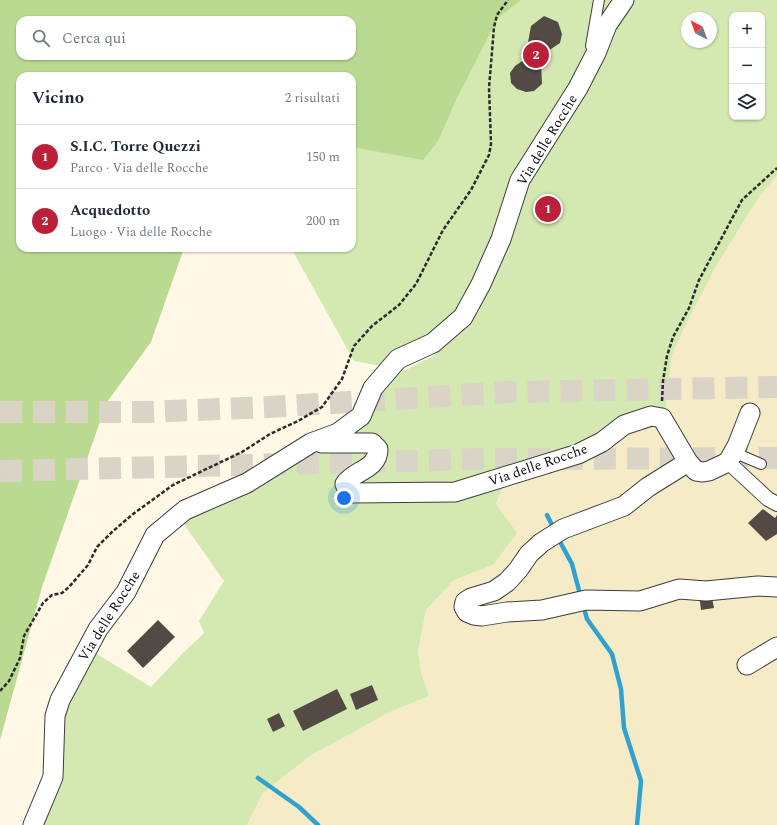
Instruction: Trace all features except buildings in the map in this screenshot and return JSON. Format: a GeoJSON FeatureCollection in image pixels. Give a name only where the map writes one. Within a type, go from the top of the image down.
{"type":"FeatureCollection","features":[{"type":"Feature","properties":{"kind":"street","name":"Via delle Rocche"},"geometry":{"type":"LineString","coordinates":[[33,825],[53,777],[55,716],[60,700],[98,629],[126,592],[155,535],[185,510],[247,483],[311,443],[338,433],[361,416],[373,388],[398,359],[433,343],[463,317],[481,284],[501,239],[520,180],[578,88],[607,25],[624,0]]}},
{"type":"Feature","properties":{"kind":"street"},"geometry":{"type":"LineString","coordinates":[[662,418],[688,462],[696,471],[703,472],[709,471],[730,457],[750,414]]}},
{"type":"Feature","properties":{"kind":"street","name":"Via delle Rocche"},"geometry":{"type":"LineString","coordinates":[[311,443],[372,444],[378,449],[378,456],[368,468],[348,480],[345,484],[348,492],[438,494],[455,492],[578,454],[602,442],[624,425],[651,416],[662,418]]}},
{"type":"Feature","properties":{"kind":"street"},"geometry":{"type":"LineString","coordinates":[[730,457],[768,499],[777,504]]}},
{"type":"Feature","properties":{"kind":"street"},"geometry":{"type":"LineString","coordinates":[[688,462],[648,487],[624,506],[563,529],[541,543],[529,554],[518,570],[507,582],[494,590],[471,598],[465,602],[464,607],[467,612],[482,616],[507,612],[542,610],[586,600],[640,601],[679,589],[706,591],[758,586],[777,587]]}},
{"type":"Feature","properties":{"kind":"street"},"geometry":{"type":"LineString","coordinates":[[748,665],[777,647]]}},
{"type":"Feature","properties":{"kind":"lane"},"geometry":{"type":"LineString","coordinates":[[588,68],[599,0]]}},
{"type":"Feature","properties":{"kind":"lane"},"geometry":{"type":"LineString","coordinates":[[730,457],[760,464]]}},
{"type":"Feature","properties":{"kind":"path"},"geometry":{"type":"LineString","coordinates":[[0,691],[9,681],[14,671],[20,658],[24,636],[43,603],[52,595],[62,593],[69,586],[88,565],[97,547],[112,532],[133,514],[173,485],[242,452],[270,434],[298,421],[322,407],[342,380],[350,353],[354,346],[372,326],[399,305],[416,284],[443,230],[471,190],[489,155],[491,144],[489,88],[494,27],[497,15],[508,0]]}},
{"type":"Feature","properties":{"kind":"path"},"geometry":{"type":"LineString","coordinates":[[662,418],[663,381],[667,356],[673,337],[689,308],[699,280],[742,200],[777,168]]}},
{"type":"Feature","properties":{"kind":"shaded area"},"geometry":{"type":"Polygon","coordinates":[[[777,175],[777,825],[247,825],[263,793],[310,756],[390,712],[429,696],[421,672],[418,651],[426,610],[454,580],[493,565],[496,504],[504,484],[627,433],[664,422],[672,355],[685,326],[715,268],[757,200],[777,175]]]}},
{"type":"Feature","properties":{"kind":"green space"},"geometry":{"type":"Polygon","coordinates":[[[0,0],[521,0],[498,18],[456,100],[438,141],[423,160],[356,148],[356,72],[16,72],[16,252],[183,252],[151,342],[107,402],[42,587],[0,740],[0,0]]]}},
{"type":"Feature","properties":{"kind":"green space"},"geometry":{"type":"Polygon","coordinates":[[[285,0],[777,0],[777,175],[757,200],[715,268],[685,326],[672,355],[664,422],[646,430],[635,428],[504,484],[496,504],[517,533],[493,565],[454,580],[426,610],[418,651],[421,672],[429,696],[390,712],[310,756],[263,793],[247,825],[38,825],[66,703],[92,651],[151,687],[204,633],[199,621],[224,581],[181,520],[298,458],[398,374],[435,355],[480,310],[472,308],[391,368],[354,361],[293,252],[356,252],[356,72],[352,72],[352,60],[356,60],[356,16],[339,16],[285,0]]]}},
{"type":"Feature","properties":{"kind":"waterway"},"geometry":{"type":"LineString","coordinates":[[547,515],[554,529]]}},
{"type":"Feature","properties":{"kind":"waterway"},"geometry":{"type":"LineString","coordinates":[[558,538],[572,564],[581,598]]}},
{"type":"Feature","properties":{"kind":"waterway"},"geometry":{"type":"LineString","coordinates":[[583,605],[587,619],[612,654],[621,689],[624,728],[641,781],[637,825]]}},
{"type":"Feature","properties":{"kind":"waterway"},"geometry":{"type":"LineString","coordinates":[[258,778],[299,807],[318,825]]}},
{"type":"Feature","properties":{"kind":"tunnel"},"geometry":{"type":"LineString","coordinates":[[0,412],[146,412],[269,407],[509,392],[777,387]]}},
{"type":"Feature","properties":{"kind":"tunnel"},"geometry":{"type":"LineString","coordinates":[[0,471],[486,459],[777,458]]}},
{"type":"Feature","properties":{"kind":"place","name":"Acquedotto"},"geometry":{"type":"Point","coordinates":[536,55]}},
{"type":"Feature","properties":{"kind":"place","name":"S.I.C. Torre Quezzi"},"geometry":{"type":"Point","coordinates":[548,209]}}]}
